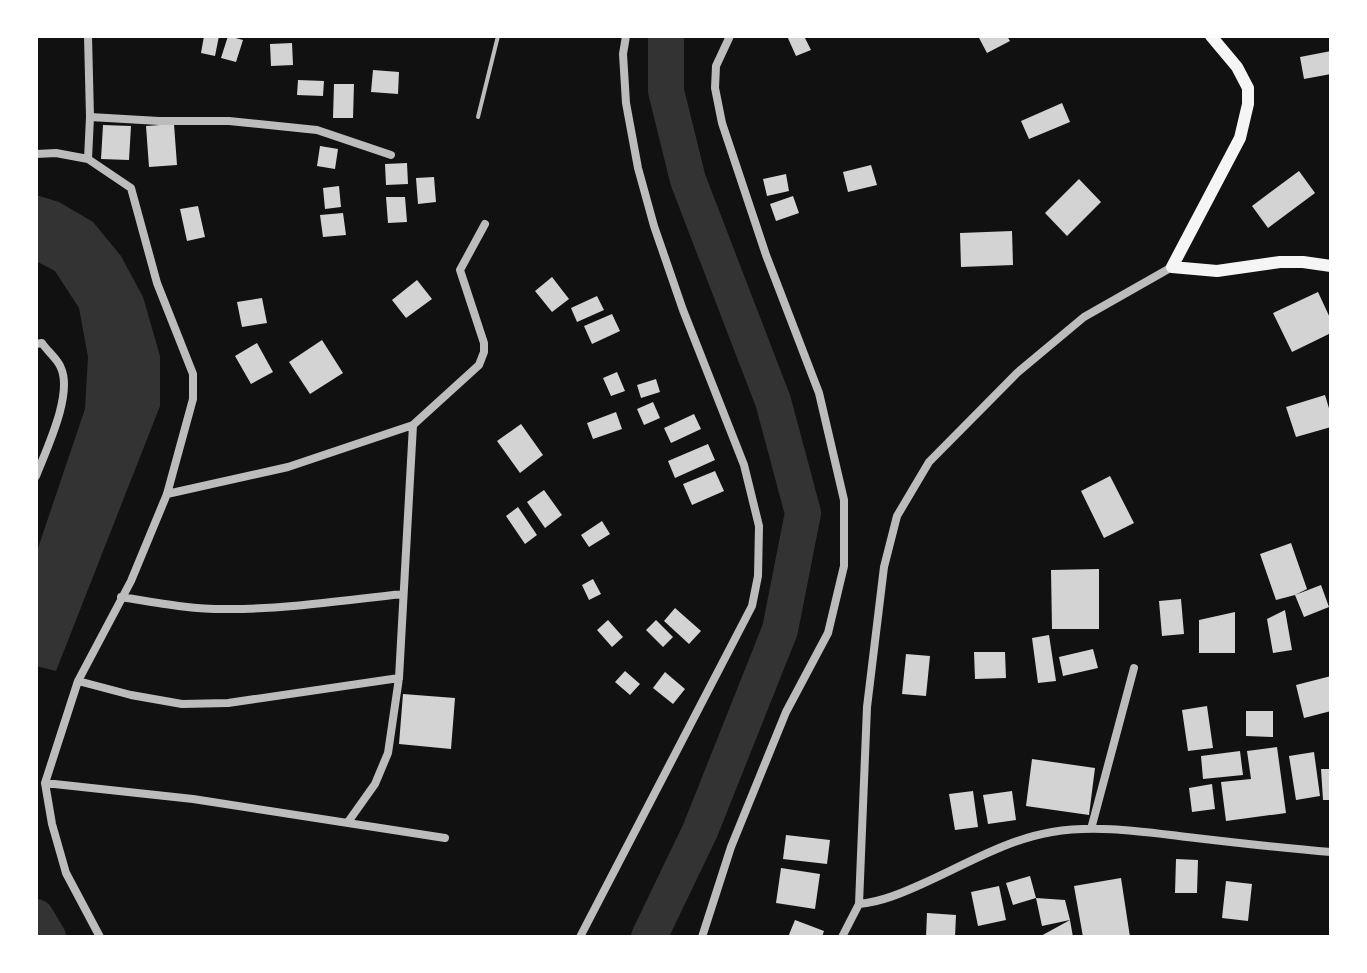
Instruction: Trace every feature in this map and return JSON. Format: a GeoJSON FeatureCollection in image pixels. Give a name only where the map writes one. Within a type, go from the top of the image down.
{"type":"FeatureCollection","features":[{"type":"Feature","properties":{"kind":"main road"},"geometry":{"type":"LineString","coordinates":[[1211,36],[1237,67],[1248,88],[1248,104],[1240,138],[1172,267],[1217,271],[1280,262],[1331,266]]}},
{"type":"Feature","properties":{"kind":"street"},"geometry":{"type":"LineString","coordinates":[[88,36],[88,159]]}},
{"type":"Feature","properties":{"kind":"street"},"geometry":{"type":"LineString","coordinates":[[580,937],[752,606],[758,576],[759,526],[744,465],[683,310],[638,168],[626,103],[623,54],[626,36]]}},
{"type":"Feature","properties":{"kind":"street"},"geometry":{"type":"LineString","coordinates":[[702,937],[731,847],[780,726],[828,633],[844,566],[844,500],[819,393],[766,255],[717,100],[716,66],[730,36]]}},
{"type":"Feature","properties":{"kind":"street"},"geometry":{"type":"LineString","coordinates":[[90,117],[229,121],[317,130],[391,155]]}},
{"type":"Feature","properties":{"kind":"street"},"geometry":{"type":"LineString","coordinates":[[36,154],[56,153],[88,159],[131,188],[157,283],[193,374],[193,399],[167,494],[131,581],[78,681],[45,783],[52,824],[66,873],[100,937]]}},
{"type":"Feature","properties":{"kind":"street"},"geometry":{"type":"LineString","coordinates":[[167,494],[288,467],[413,425],[479,365],[484,352],[484,343],[460,270],[485,224]]}},
{"type":"Feature","properties":{"kind":"street"},"geometry":{"type":"LineString","coordinates":[[842,937],[859,904],[867,707],[884,567],[897,516],[929,462],[1017,373],[1084,317],[1172,267]]}},
{"type":"Feature","properties":{"kind":"street"},"geometry":{"type":"LineString","coordinates":[[36,344],[42,343],[62,368],[65,394],[36,476]]}},
{"type":"Feature","properties":{"kind":"street"},"geometry":{"type":"LineString","coordinates":[[348,822],[375,784],[388,753],[399,678],[413,425]]}},
{"type":"Feature","properties":{"kind":"street"},"geometry":{"type":"LineString","coordinates":[[121,597],[187,608],[230,609],[403,594]]}},
{"type":"Feature","properties":{"kind":"street"},"geometry":{"type":"LineString","coordinates":[[1091,829],[1134,668]]}},
{"type":"Feature","properties":{"kind":"street"},"geometry":{"type":"LineString","coordinates":[[78,681],[182,704],[228,703],[399,678]]}},
{"type":"Feature","properties":{"kind":"street"},"geometry":{"type":"LineString","coordinates":[[45,783],[193,799],[445,838]]}},
{"type":"Feature","properties":{"kind":"street"},"geometry":{"type":"LineString","coordinates":[[859,904],[872,903],[903,892],[1005,844],[1051,832],[1091,829],[1139,831],[1331,852]]}},
{"type":"Feature","properties":{"kind":"lane"},"geometry":{"type":"LineString","coordinates":[[478,117],[498,36]]}},
{"type":"Feature","properties":{"kind":"shaded area"},"geometry":{"type":"Polygon","coordinates":[[[36,195],[59,202],[93,222],[121,256],[143,297],[160,356],[160,406],[56,671],[36,666],[36,554],[85,409],[88,357],[79,308],[55,271],[36,261],[36,195]]]}},
{"type":"Feature","properties":{"kind":"building"},"geometry":{"type":"Polygon","coordinates":[[[204,36],[219,36],[215,56],[201,53],[204,36]]]}},
{"type":"Feature","properties":{"kind":"building"},"geometry":{"type":"Polygon","coordinates":[[[228,36],[243,40],[236,62],[221,58],[228,36]]]}},
{"type":"Feature","properties":{"kind":"building"},"geometry":{"type":"Polygon","coordinates":[[[787,36],[804,36],[811,50],[796,56],[787,36]]]}},
{"type":"Feature","properties":{"kind":"building"},"geometry":{"type":"Polygon","coordinates":[[[978,36],[1007,36],[1010,41],[987,53],[978,36]]]}},
{"type":"Feature","properties":{"kind":"building"},"geometry":{"type":"Polygon","coordinates":[[[292,43],[293,65],[271,66],[270,44],[292,43]]]}},
{"type":"Feature","properties":{"kind":"building"},"geometry":{"type":"Polygon","coordinates":[[[1331,51],[1331,74],[1304,79],[1300,57],[1331,51]]]}},
{"type":"Feature","properties":{"kind":"building"},"geometry":{"type":"Polygon","coordinates":[[[373,70],[399,72],[398,94],[371,92],[373,70]]]}},
{"type":"Feature","properties":{"kind":"building"},"geometry":{"type":"Polygon","coordinates":[[[298,80],[324,81],[323,96],[297,95],[298,80]]]}},
{"type":"Feature","properties":{"kind":"building"},"geometry":{"type":"Polygon","coordinates":[[[334,84],[354,84],[353,118],[333,118],[334,84]]]}},
{"type":"Feature","properties":{"kind":"building"},"geometry":{"type":"Polygon","coordinates":[[[1062,103],[1070,122],[1029,139],[1021,121],[1062,103]]]}},
{"type":"Feature","properties":{"kind":"building"},"geometry":{"type":"Polygon","coordinates":[[[174,124],[177,165],[149,167],[146,126],[174,124]]]}},
{"type":"Feature","properties":{"kind":"building"},"geometry":{"type":"Polygon","coordinates":[[[103,125],[131,126],[129,160],[101,159],[103,125]]]}},
{"type":"Feature","properties":{"kind":"building"},"geometry":{"type":"Polygon","coordinates":[[[320,146],[338,149],[335,169],[317,166],[320,146]]]}},
{"type":"Feature","properties":{"kind":"building"},"geometry":{"type":"Polygon","coordinates":[[[407,163],[408,184],[386,185],[385,164],[407,163]]]}},
{"type":"Feature","properties":{"kind":"building"},"geometry":{"type":"Polygon","coordinates":[[[871,165],[877,185],[848,192],[843,172],[871,165]]]}},
{"type":"Feature","properties":{"kind":"building"},"geometry":{"type":"Polygon","coordinates":[[[1299,171],[1315,193],[1268,228],[1252,206],[1299,171]]]}},
{"type":"Feature","properties":{"kind":"building"},"geometry":{"type":"Polygon","coordinates":[[[786,174],[789,191],[767,196],[763,179],[786,174]]]}},
{"type":"Feature","properties":{"kind":"building"},"geometry":{"type":"Polygon","coordinates":[[[434,177],[436,202],[418,204],[416,178],[434,177]]]}},
{"type":"Feature","properties":{"kind":"building"},"geometry":{"type":"Polygon","coordinates":[[[1079,179],[1101,202],[1067,236],[1045,213],[1079,179]]]}},
{"type":"Feature","properties":{"kind":"building"},"geometry":{"type":"Polygon","coordinates":[[[339,186],[341,207],[325,209],[323,188],[339,186]]]}},
{"type":"Feature","properties":{"kind":"building"},"geometry":{"type":"Polygon","coordinates":[[[793,196],[799,213],[776,221],[770,204],[793,196]]]}},
{"type":"Feature","properties":{"kind":"building"},"geometry":{"type":"Polygon","coordinates":[[[386,197],[405,197],[407,222],[388,223],[386,197]]]}},
{"type":"Feature","properties":{"kind":"building"},"geometry":{"type":"Polygon","coordinates":[[[198,206],[205,237],[187,241],[180,209],[198,206]]]}},
{"type":"Feature","properties":{"kind":"building"},"geometry":{"type":"Polygon","coordinates":[[[343,213],[346,235],[323,237],[320,215],[343,213]]]}},
{"type":"Feature","properties":{"kind":"building"},"geometry":{"type":"Polygon","coordinates":[[[1012,231],[1013,265],[961,267],[960,233],[1012,231]]]}},
{"type":"Feature","properties":{"kind":"building"},"geometry":{"type":"Polygon","coordinates":[[[552,277],[569,299],[552,312],[535,291],[552,277]]]}},
{"type":"Feature","properties":{"kind":"building"},"geometry":{"type":"Polygon","coordinates":[[[417,280],[432,299],[406,318],[392,300],[417,280]]]}},
{"type":"Feature","properties":{"kind":"building"},"geometry":{"type":"Polygon","coordinates":[[[1318,292],[1331,320],[1331,333],[1292,352],[1273,313],[1318,292]]]}},
{"type":"Feature","properties":{"kind":"building"},"geometry":{"type":"Polygon","coordinates":[[[597,296],[604,310],[577,322],[571,308],[597,296]]]}},
{"type":"Feature","properties":{"kind":"building"},"geometry":{"type":"Polygon","coordinates":[[[262,298],[267,323],[242,327],[237,302],[262,298]]]}},
{"type":"Feature","properties":{"kind":"building"},"geometry":{"type":"Polygon","coordinates":[[[612,314],[620,331],[592,344],[584,326],[612,314]]]}},
{"type":"Feature","properties":{"kind":"building"},"geometry":{"type":"Polygon","coordinates":[[[322,340],[343,373],[310,394],[289,362],[322,340]]]}},
{"type":"Feature","properties":{"kind":"building"},"geometry":{"type":"Polygon","coordinates":[[[257,343],[273,372],[251,384],[235,356],[257,343]]]}},
{"type":"Feature","properties":{"kind":"building"},"geometry":{"type":"Polygon","coordinates":[[[617,372],[625,391],[611,396],[603,378],[617,372]]]}},
{"type":"Feature","properties":{"kind":"building"},"geometry":{"type":"Polygon","coordinates":[[[656,379],[660,392],[641,398],[637,385],[656,379]]]}},
{"type":"Feature","properties":{"kind":"building"},"geometry":{"type":"Polygon","coordinates":[[[1325,395],[1331,427],[1296,437],[1286,407],[1325,395]]]}},
{"type":"Feature","properties":{"kind":"building"},"geometry":{"type":"Polygon","coordinates":[[[653,402],[660,418],[644,425],[637,409],[653,402]]]}},
{"type":"Feature","properties":{"kind":"building"},"geometry":{"type":"Polygon","coordinates":[[[616,412],[622,429],[593,439],[587,423],[616,412]]]}},
{"type":"Feature","properties":{"kind":"building"},"geometry":{"type":"Polygon","coordinates":[[[694,414],[701,429],[671,443],[664,428],[694,414]]]}},
{"type":"Feature","properties":{"kind":"building"},"geometry":{"type":"Polygon","coordinates":[[[521,424],[543,455],[520,473],[497,441],[521,424]]]}},
{"type":"Feature","properties":{"kind":"building"},"geometry":{"type":"Polygon","coordinates":[[[708,444],[715,460],[675,478],[668,461],[708,444]]]}},
{"type":"Feature","properties":{"kind":"building"},"geometry":{"type":"Polygon","coordinates":[[[715,471],[724,491],[692,505],[683,484],[715,471]]]}},
{"type":"Feature","properties":{"kind":"building"},"geometry":{"type":"Polygon","coordinates":[[[1110,476],[1134,523],[1104,538],[1081,491],[1110,476]]]}},
{"type":"Feature","properties":{"kind":"building"},"geometry":{"type":"Polygon","coordinates":[[[544,490],[562,515],[545,528],[527,502],[544,490]]]}},
{"type":"Feature","properties":{"kind":"building"},"geometry":{"type":"Polygon","coordinates":[[[518,507],[537,535],[525,544],[506,516],[518,507]]]}},
{"type":"Feature","properties":{"kind":"building"},"geometry":{"type":"Polygon","coordinates":[[[602,521],[610,534],[589,547],[581,535],[602,521]]]}},
{"type":"Feature","properties":{"kind":"building"},"geometry":{"type":"Polygon","coordinates":[[[1291,543],[1307,589],[1276,600],[1260,554],[1291,543]]]}},
{"type":"Feature","properties":{"kind":"building"},"geometry":{"type":"Polygon","coordinates":[[[1099,569],[1099,629],[1052,629],[1051,570],[1099,569]]]}},
{"type":"Feature","properties":{"kind":"building"},"geometry":{"type":"Polygon","coordinates":[[[593,579],[601,594],[589,600],[582,585],[593,579]]]}},
{"type":"Feature","properties":{"kind":"building"},"geometry":{"type":"Polygon","coordinates":[[[1321,585],[1329,607],[1304,617],[1295,595],[1321,585]]]}},
{"type":"Feature","properties":{"kind":"building"},"geometry":{"type":"Polygon","coordinates":[[[1181,599],[1184,634],[1162,636],[1159,601],[1181,599]]]}},
{"type":"Feature","properties":{"kind":"building"},"geometry":{"type":"Polygon","coordinates":[[[675,608],[701,631],[689,644],[664,621],[675,608]]]}},
{"type":"Feature","properties":{"kind":"building"},"geometry":{"type":"Polygon","coordinates":[[[1285,610],[1292,650],[1273,653],[1267,619],[1285,610]]]}},
{"type":"Feature","properties":{"kind":"building"},"geometry":{"type":"Polygon","coordinates":[[[1235,612],[1235,653],[1199,653],[1199,620],[1235,612]]]}},
{"type":"Feature","properties":{"kind":"building"},"geometry":{"type":"Polygon","coordinates":[[[608,620],[623,637],[612,647],[597,630],[608,620]]]}},
{"type":"Feature","properties":{"kind":"building"},"geometry":{"type":"Polygon","coordinates":[[[656,620],[673,637],[663,647],[646,630],[656,620]]]}},
{"type":"Feature","properties":{"kind":"building"},"geometry":{"type":"Polygon","coordinates":[[[1049,635],[1056,681],[1038,683],[1032,638],[1049,635]]]}},
{"type":"Feature","properties":{"kind":"building"},"geometry":{"type":"Polygon","coordinates":[[[1093,649],[1098,668],[1063,676],[1059,657],[1093,649]]]}},
{"type":"Feature","properties":{"kind":"building"},"geometry":{"type":"Polygon","coordinates":[[[974,652],[1005,652],[1006,678],[975,679],[974,652]]]}},
{"type":"Feature","properties":{"kind":"building"},"geometry":{"type":"Polygon","coordinates":[[[906,654],[930,656],[926,696],[902,694],[906,654]]]}},
{"type":"Feature","properties":{"kind":"building"},"geometry":{"type":"Polygon","coordinates":[[[625,671],[640,684],[630,695],[615,682],[625,671]]]}},
{"type":"Feature","properties":{"kind":"building"},"geometry":{"type":"Polygon","coordinates":[[[665,672],[685,689],[673,704],[653,688],[665,672]]]}},
{"type":"Feature","properties":{"kind":"building"},"geometry":{"type":"Polygon","coordinates":[[[1331,676],[1331,711],[1304,718],[1296,685],[1331,676]]]}},
{"type":"Feature","properties":{"kind":"building"},"geometry":{"type":"Polygon","coordinates":[[[403,694],[455,698],[451,749],[399,744],[403,694]]]}},
{"type":"Feature","properties":{"kind":"building"},"geometry":{"type":"Polygon","coordinates":[[[1207,706],[1213,748],[1188,751],[1182,710],[1207,706]]]}},
{"type":"Feature","properties":{"kind":"building"},"geometry":{"type":"Polygon","coordinates":[[[1246,711],[1273,711],[1273,737],[1246,736],[1246,711]]]}},
{"type":"Feature","properties":{"kind":"building"},"geometry":{"type":"Polygon","coordinates":[[[1277,747],[1286,813],[1226,821],[1221,782],[1251,779],[1247,751],[1277,747]]]}},
{"type":"Feature","properties":{"kind":"building"},"geometry":{"type":"Polygon","coordinates":[[[1240,751],[1243,775],[1203,779],[1201,756],[1240,751]]]}},
{"type":"Feature","properties":{"kind":"building"},"geometry":{"type":"Polygon","coordinates":[[[1314,752],[1320,796],[1296,800],[1289,756],[1314,752]]]}},
{"type":"Feature","properties":{"kind":"building"},"geometry":{"type":"Polygon","coordinates":[[[1032,759],[1095,768],[1089,815],[1026,806],[1032,759]]]}},
{"type":"Feature","properties":{"kind":"building"},"geometry":{"type":"Polygon","coordinates":[[[1321,769],[1331,769],[1331,800],[1323,800],[1321,769]]]}},
{"type":"Feature","properties":{"kind":"building"},"geometry":{"type":"Polygon","coordinates":[[[1212,784],[1215,809],[1192,812],[1189,788],[1212,784]]]}},
{"type":"Feature","properties":{"kind":"building"},"geometry":{"type":"Polygon","coordinates":[[[973,791],[978,827],[955,830],[949,794],[973,791]]]}},
{"type":"Feature","properties":{"kind":"building"},"geometry":{"type":"Polygon","coordinates":[[[1012,791],[1016,820],[988,824],[983,795],[1012,791]]]}},
{"type":"Feature","properties":{"kind":"building"},"geometry":{"type":"Polygon","coordinates":[[[786,835],[830,840],[827,864],[783,859],[786,835]]]}},
{"type":"Feature","properties":{"kind":"building"},"geometry":{"type":"Polygon","coordinates":[[[1176,859],[1198,860],[1197,893],[1175,893],[1176,859]]]}},
{"type":"Feature","properties":{"kind":"building"},"geometry":{"type":"Polygon","coordinates":[[[781,868],[820,874],[815,909],[776,903],[781,868]]]}},
{"type":"Feature","properties":{"kind":"building"},"geometry":{"type":"Polygon","coordinates":[[[1030,876],[1036,898],[1013,905],[1006,883],[1030,876]]]}},
{"type":"Feature","properties":{"kind":"building"},"geometry":{"type":"Polygon","coordinates":[[[1121,878],[1130,937],[1083,937],[1074,886],[1121,878]]]}},
{"type":"Feature","properties":{"kind":"building"},"geometry":{"type":"Polygon","coordinates":[[[1226,881],[1252,884],[1248,921],[1222,918],[1226,881]]]}},
{"type":"Feature","properties":{"kind":"building"},"geometry":{"type":"Polygon","coordinates":[[[999,886],[1006,920],[978,926],[971,892],[999,886]]]}},
{"type":"Feature","properties":{"kind":"building"},"geometry":{"type":"Polygon","coordinates":[[[1036,898],[1065,900],[1070,920],[1042,926],[1036,898]]]}},
{"type":"Feature","properties":{"kind":"building"},"geometry":{"type":"Polygon","coordinates":[[[927,913],[956,915],[955,937],[926,937],[927,913]]]}},
{"type":"Feature","properties":{"kind":"building"},"geometry":{"type":"Polygon","coordinates":[[[795,920],[824,931],[822,937],[788,937],[795,920]]]}},
{"type":"Feature","properties":{"kind":"building"},"geometry":{"type":"Polygon","coordinates":[[[1070,920],[1073,937],[1039,937],[1070,920]]]}},
{"type":"Feature","properties":{"kind":"waterway"},"geometry":{"type":"LineString","coordinates":[[649,937],[700,831],[780,630],[803,513],[773,401],[688,180],[666,91],[666,36]]}},
{"type":"Feature","properties":{"kind":"waterway"},"geometry":{"type":"LineString","coordinates":[[36,917],[48,937]]}}]}
